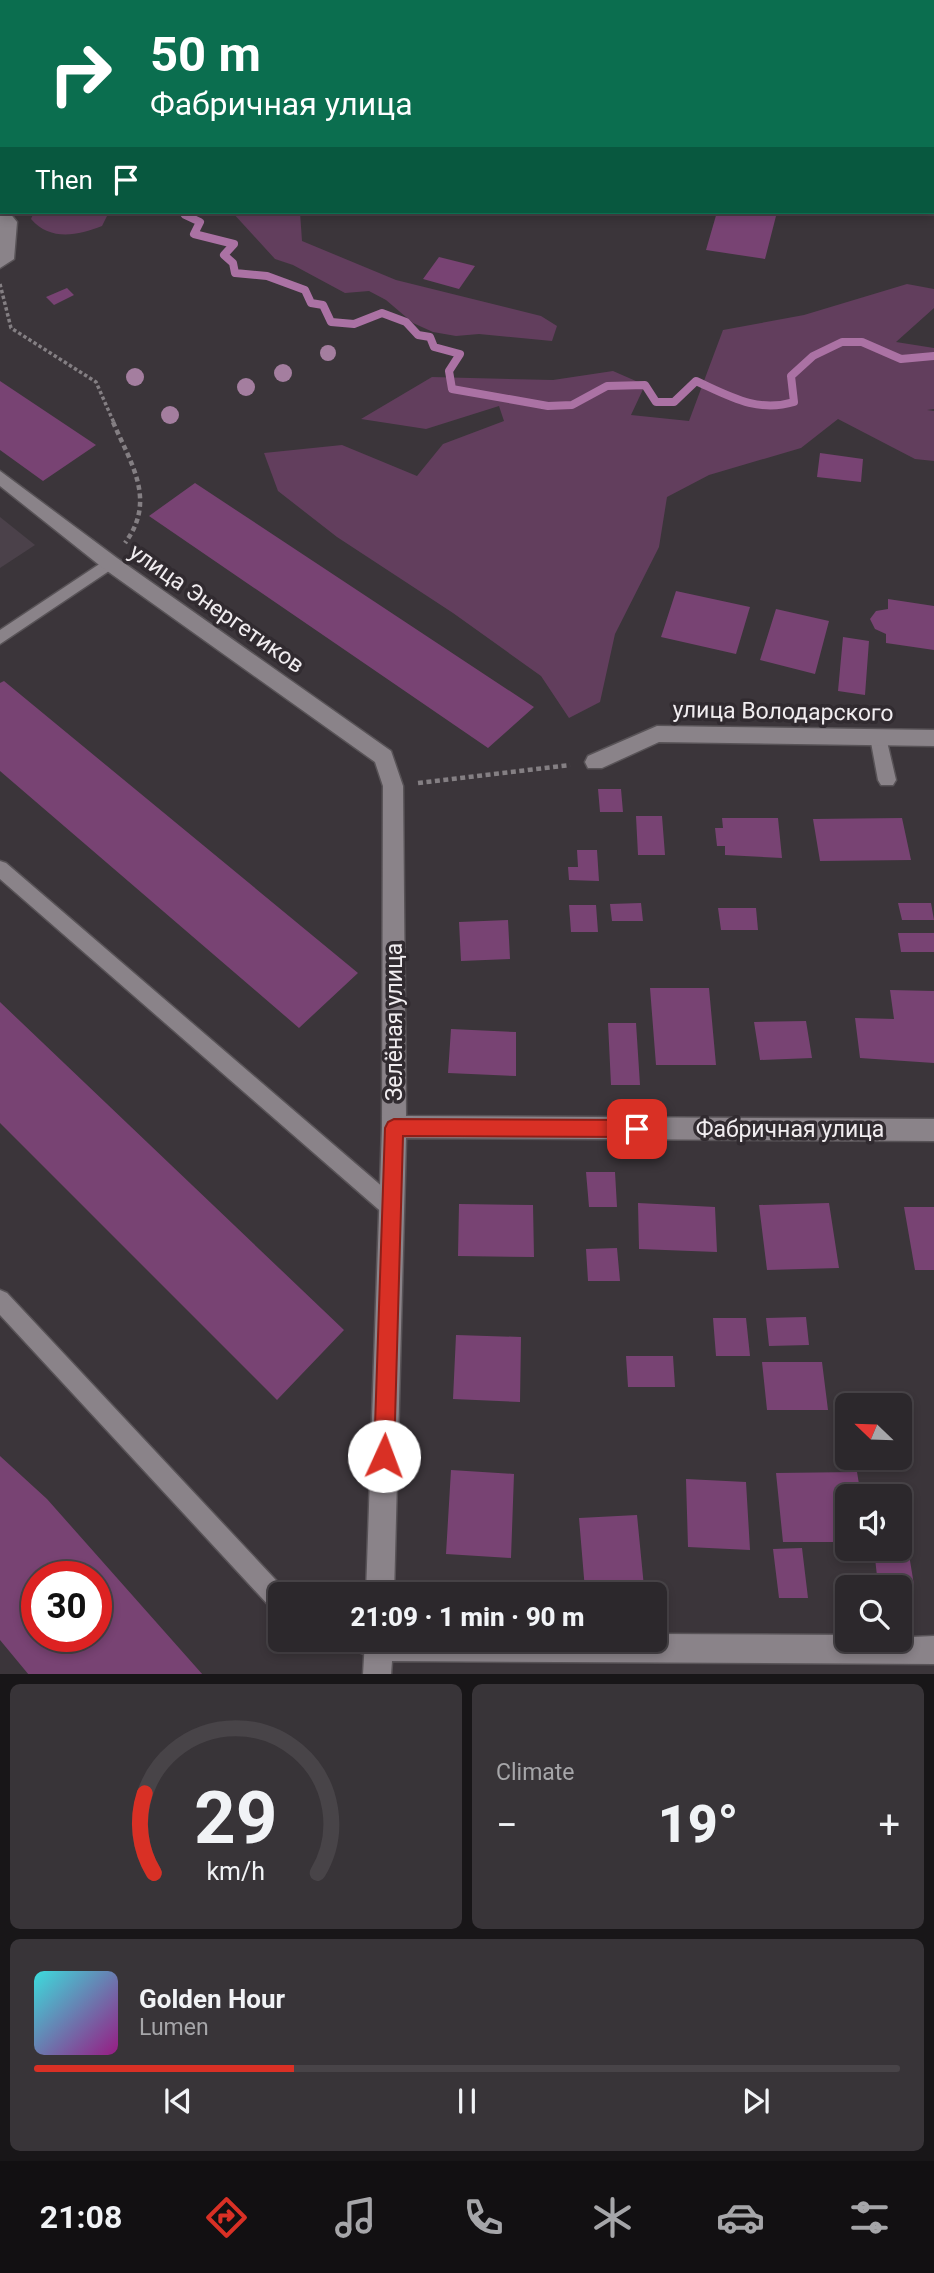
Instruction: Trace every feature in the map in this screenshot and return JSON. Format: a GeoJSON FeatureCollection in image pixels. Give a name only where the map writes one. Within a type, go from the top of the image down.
{"type":"FeatureCollection","features":[{"type":"Feature","properties":{"kind":"street"},"geometry":{"type":"LineString","coordinates":[[2,214],[9,222],[3,261]]}},
{"type":"Feature","properties":{"kind":"street","name":"улица Энергетиков"},"geometry":{"type":"LineString","coordinates":[[0,477],[110,563],[384,757],[393,786]]}},
{"type":"Feature","properties":{"kind":"street","name":"улица Володарского"},"geometry":{"type":"LineString","coordinates":[[595,762],[657,734],[934,738]]}},
{"type":"Feature","properties":{"kind":"street","name":"Зелёная улица"},"geometry":{"type":"LineString","coordinates":[[380,1582],[394,1128],[393,786]]}},
{"type":"Feature","properties":{"kind":"street","name":"Фабричная улица"},"geometry":{"type":"LineString","coordinates":[[394,1128],[934,1130]]}},
{"type":"Feature","properties":{"kind":"street"},"geometry":{"type":"LineString","coordinates":[[667,1650],[934,1650]]}},
{"type":"Feature","properties":{"kind":"lane"},"geometry":{"type":"LineString","coordinates":[[0,638],[110,563]]}},
{"type":"Feature","properties":{"kind":"lane"},"geometry":{"type":"LineString","coordinates":[[878,737],[887,780]]}},
{"type":"Feature","properties":{"kind":"lane"},"geometry":{"type":"LineString","coordinates":[[0,869],[392,1208]]}},
{"type":"Feature","properties":{"kind":"lane"},"geometry":{"type":"LineString","coordinates":[[0,1300],[268,1588]]}},
{"type":"Feature","properties":{"kind":"path"},"geometry":{"type":"LineString","coordinates":[[0,284],[11,328],[96,382],[142,489],[136,528],[110,563]]}},
{"type":"Feature","properties":{"kind":"shaded area"},"geometry":{"type":"Polygon","coordinates":[[[33,214],[108,214],[102,226],[74,234],[55,234],[38,226],[31,219],[33,214]]]}},
{"type":"Feature","properties":{"kind":"shaded area"},"geometry":{"type":"Polygon","coordinates":[[[234,214],[300,214],[302,241],[396,280],[541,316],[557,326],[552,341],[479,334],[456,336],[433,332],[413,323],[386,300],[369,291],[345,293],[293,265],[275,259],[234,214]]]}},
{"type":"Feature","properties":{"kind":"shaded area"},"geometry":{"type":"Polygon","coordinates":[[[907,284],[934,289],[934,308],[896,342],[934,348],[934,409],[927,410],[934,411],[934,461],[915,459],[838,419],[801,448],[709,475],[667,497],[659,547],[615,634],[600,702],[569,718],[541,676],[453,613],[337,537],[278,491],[264,453],[342,445],[417,476],[443,444],[504,421],[499,406],[426,429],[361,419],[432,377],[553,380],[613,371],[645,385],[631,415],[689,421],[723,330],[804,315],[907,284]]]}},
{"type":"Feature","properties":{"kind":"shaded area"},"geometry":{"type":"Polygon","coordinates":[[[0,517],[35,545],[0,568],[0,517]]]}},
{"type":"Feature","properties":{"kind":"building"},"geometry":{"type":"Polygon","coordinates":[[[716,214],[776,216],[765,259],[706,250],[716,214]]]}},
{"type":"Feature","properties":{"kind":"building"},"geometry":{"type":"Polygon","coordinates":[[[439,257],[475,266],[459,289],[423,279],[439,257]]]}},
{"type":"Feature","properties":{"kind":"building"},"geometry":{"type":"Polygon","coordinates":[[[67,288],[74,295],[54,305],[46,297],[67,288]]]}},
{"type":"Feature","properties":{"kind":"building"},"geometry":{"type":"Polygon","coordinates":[[[0,381],[96,445],[43,481],[0,450],[0,381]]]}},
{"type":"Feature","properties":{"kind":"building"},"geometry":{"type":"Polygon","coordinates":[[[820,453],[863,459],[861,482],[817,477],[820,453]]]}},
{"type":"Feature","properties":{"kind":"building"},"geometry":{"type":"Polygon","coordinates":[[[195,483],[534,707],[488,748],[149,516],[195,483]]]}},
{"type":"Feature","properties":{"kind":"building"},"geometry":{"type":"Polygon","coordinates":[[[676,591],[750,607],[736,654],[661,637],[676,591]]]}},
{"type":"Feature","properties":{"kind":"building"},"geometry":{"type":"Polygon","coordinates":[[[888,599],[934,606],[934,650],[886,643],[886,634],[875,629],[870,619],[876,611],[888,609],[888,599]]]}},
{"type":"Feature","properties":{"kind":"building"},"geometry":{"type":"Polygon","coordinates":[[[776,609],[829,621],[815,674],[760,660],[776,609]]]}},
{"type":"Feature","properties":{"kind":"building"},"geometry":{"type":"Polygon","coordinates":[[[843,637],[869,641],[865,695],[838,691],[843,637]]]}},
{"type":"Feature","properties":{"kind":"building"},"geometry":{"type":"Polygon","coordinates":[[[4,681],[358,973],[299,1028],[0,771],[0,683],[4,681]]]}},
{"type":"Feature","properties":{"kind":"building"},"geometry":{"type":"Polygon","coordinates":[[[598,789],[621,789],[623,812],[600,812],[598,789]]]}},
{"type":"Feature","properties":{"kind":"building"},"geometry":{"type":"Polygon","coordinates":[[[636,816],[662,816],[665,855],[638,855],[636,816]]]}},
{"type":"Feature","properties":{"kind":"building"},"geometry":{"type":"Polygon","coordinates":[[[722,818],[778,818],[782,858],[725,855],[725,846],[717,846],[715,828],[723,828],[722,818]]]}},
{"type":"Feature","properties":{"kind":"building"},"geometry":{"type":"Polygon","coordinates":[[[902,818],[911,860],[820,861],[813,819],[902,818]]]}},
{"type":"Feature","properties":{"kind":"building"},"geometry":{"type":"Polygon","coordinates":[[[577,850],[597,850],[599,881],[569,880],[568,867],[578,867],[577,850]]]}},
{"type":"Feature","properties":{"kind":"building"},"geometry":{"type":"Polygon","coordinates":[[[641,903],[643,921],[612,921],[610,904],[641,903]]]}},
{"type":"Feature","properties":{"kind":"building"},"geometry":{"type":"Polygon","coordinates":[[[898,903],[931,903],[934,920],[902,920],[898,903]]]}},
{"type":"Feature","properties":{"kind":"building"},"geometry":{"type":"Polygon","coordinates":[[[569,905],[596,905],[598,932],[571,932],[569,905]]]}},
{"type":"Feature","properties":{"kind":"building"},"geometry":{"type":"Polygon","coordinates":[[[718,908],[756,908],[758,930],[721,930],[718,908]]]}},
{"type":"Feature","properties":{"kind":"building"},"geometry":{"type":"Polygon","coordinates":[[[508,920],[510,959],[461,961],[459,922],[508,920]]]}},
{"type":"Feature","properties":{"kind":"building"},"geometry":{"type":"Polygon","coordinates":[[[898,933],[934,933],[934,952],[901,952],[898,933]]]}},
{"type":"Feature","properties":{"kind":"building"},"geometry":{"type":"Polygon","coordinates":[[[650,988],[709,988],[716,1065],[656,1065],[650,988]]]}},
{"type":"Feature","properties":{"kind":"building"},"geometry":{"type":"Polygon","coordinates":[[[890,990],[934,991],[934,1063],[860,1058],[855,1018],[894,1019],[890,990]]]}},
{"type":"Feature","properties":{"kind":"building"},"geometry":{"type":"Polygon","coordinates":[[[0,1002],[344,1330],[277,1400],[0,1123],[0,1002]]]}},
{"type":"Feature","properties":{"kind":"building"},"geometry":{"type":"Polygon","coordinates":[[[806,1021],[812,1058],[760,1060],[754,1022],[806,1021]]]}},
{"type":"Feature","properties":{"kind":"building"},"geometry":{"type":"Polygon","coordinates":[[[608,1023],[636,1023],[640,1085],[611,1085],[608,1023]]]}},
{"type":"Feature","properties":{"kind":"building"},"geometry":{"type":"Polygon","coordinates":[[[451,1029],[516,1032],[516,1076],[448,1073],[451,1029]]]}},
{"type":"Feature","properties":{"kind":"building"},"geometry":{"type":"Polygon","coordinates":[[[586,1172],[615,1172],[617,1207],[589,1207],[586,1172]]]}},
{"type":"Feature","properties":{"kind":"building"},"geometry":{"type":"Polygon","coordinates":[[[638,1203],[715,1207],[717,1252],[639,1249],[638,1203]]]}},
{"type":"Feature","properties":{"kind":"building"},"geometry":{"type":"Polygon","coordinates":[[[829,1203],[839,1268],[767,1270],[759,1205],[829,1203]]]}},
{"type":"Feature","properties":{"kind":"building"},"geometry":{"type":"Polygon","coordinates":[[[459,1204],[533,1205],[534,1257],[458,1256],[459,1204]]]}},
{"type":"Feature","properties":{"kind":"building"},"geometry":{"type":"Polygon","coordinates":[[[904,1207],[934,1207],[934,1270],[915,1270],[904,1207]]]}},
{"type":"Feature","properties":{"kind":"building"},"geometry":{"type":"Polygon","coordinates":[[[617,1248],[620,1281],[588,1281],[586,1249],[617,1248]]]}},
{"type":"Feature","properties":{"kind":"building"},"geometry":{"type":"Polygon","coordinates":[[[806,1317],[809,1345],[769,1346],[766,1318],[806,1317]]]}},
{"type":"Feature","properties":{"kind":"building"},"geometry":{"type":"Polygon","coordinates":[[[713,1318],[746,1318],[750,1356],[716,1356],[713,1318]]]}},
{"type":"Feature","properties":{"kind":"building"},"geometry":{"type":"Polygon","coordinates":[[[456,1335],[521,1337],[520,1402],[453,1399],[456,1335]]]}},
{"type":"Feature","properties":{"kind":"building"},"geometry":{"type":"Polygon","coordinates":[[[626,1356],[673,1356],[675,1387],[628,1387],[626,1356]]]}},
{"type":"Feature","properties":{"kind":"building"},"geometry":{"type":"Polygon","coordinates":[[[762,1362],[822,1362],[828,1410],[767,1410],[762,1362]]]}},
{"type":"Feature","properties":{"kind":"building"},"geometry":{"type":"Polygon","coordinates":[[[0,1456],[47,1499],[102,1561],[21,1561],[21,1652],[112,1652],[112,1572],[202,1674],[28,1674],[0,1640],[0,1456]]]}},
{"type":"Feature","properties":{"kind":"building"},"geometry":{"type":"Polygon","coordinates":[[[451,1470],[514,1474],[511,1558],[446,1554],[451,1470]]]}},
{"type":"Feature","properties":{"kind":"building"},"geometry":{"type":"Polygon","coordinates":[[[857,1472],[859,1484],[835,1484],[835,1542],[783,1542],[776,1473],[857,1472]]]}},
{"type":"Feature","properties":{"kind":"building"},"geometry":{"type":"Polygon","coordinates":[[[686,1479],[746,1482],[750,1550],[688,1547],[686,1479]]]}},
{"type":"Feature","properties":{"kind":"building"},"geometry":{"type":"Polygon","coordinates":[[[637,1515],[644,1582],[584,1582],[579,1518],[637,1515]]]}},
{"type":"Feature","properties":{"kind":"building"},"geometry":{"type":"Polygon","coordinates":[[[802,1548],[808,1598],[779,1598],[773,1549],[802,1548]]]}},
{"type":"Feature","properties":{"kind":"building"},"geometry":{"type":"Polygon","coordinates":[[[875,1561],[910,1561],[914,1585],[912,1575],[877,1575],[875,1561]]]}},
{"type":"Feature","properties":{"kind":"waterway"},"geometry":{"type":"LineString","coordinates":[[186,214],[200,222],[194,234],[234,244],[224,255],[233,263],[235,273],[267,276],[305,290],[311,303],[323,305],[331,322],[354,324],[382,313],[406,322],[418,335],[430,337],[434,347],[460,354],[449,371],[452,389],[548,406],[572,405],[607,386],[645,385],[656,402],[674,402],[696,381],[744,401],[781,405],[794,402],[791,376],[813,356],[842,342],[862,342],[901,359],[934,356]]}},
{"type":"Feature","properties":{"kind":"route"},"geometry":{"type":"LineString","coordinates":[[384,1456],[394,1128],[637,1129]]}}]}
